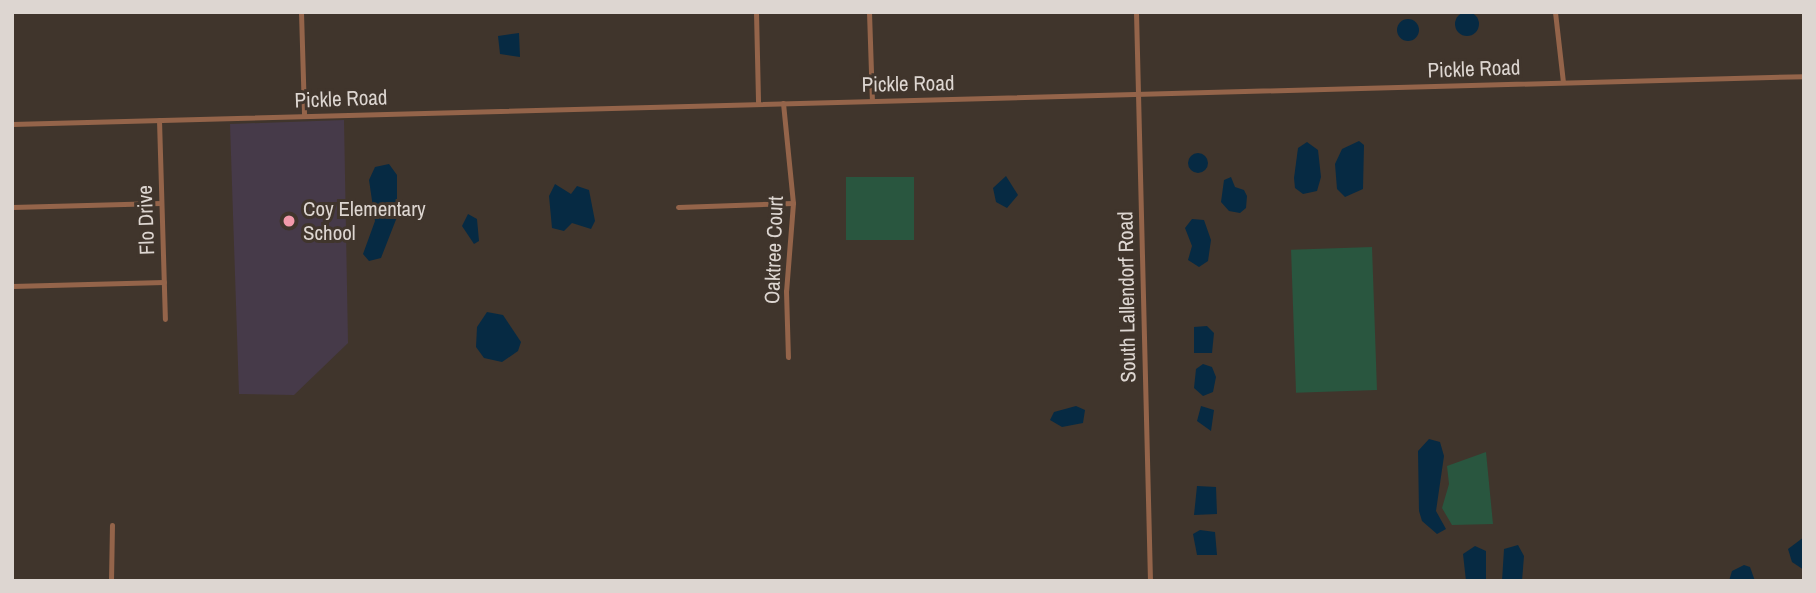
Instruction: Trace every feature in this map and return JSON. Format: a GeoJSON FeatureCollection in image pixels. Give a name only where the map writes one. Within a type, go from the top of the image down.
{"type":"FeatureCollection","features":[{"type":"Feature","properties":{"kind":"street"},"geometry":{"type":"LineString","coordinates":[[301,12],[304,116]]}},
{"type":"Feature","properties":{"kind":"street"},"geometry":{"type":"LineString","coordinates":[[756,12],[758,103]]}},
{"type":"Feature","properties":{"kind":"street"},"geometry":{"type":"LineString","coordinates":[[872,101],[869,12],[877,12]]}},
{"type":"Feature","properties":{"kind":"street","name":"South Lallendorf Road"},"geometry":{"type":"LineString","coordinates":[[1136,12],[1150,581]]}},
{"type":"Feature","properties":{"kind":"street"},"geometry":{"type":"LineString","coordinates":[[1555,12],[1563,82]]}},
{"type":"Feature","properties":{"kind":"street","name":"Pickle Road"},"geometry":{"type":"LineString","coordinates":[[12,124],[1804,76]]}},
{"type":"Feature","properties":{"kind":"street","name":"Oaktree Court"},"geometry":{"type":"LineString","coordinates":[[783,103],[793,203],[786,291],[788,357]]}},
{"type":"Feature","properties":{"kind":"street","name":"Flo Drive"},"geometry":{"type":"LineString","coordinates":[[159,120],[165,319]]}},
{"type":"Feature","properties":{"kind":"street"},"geometry":{"type":"LineString","coordinates":[[12,207],[161,203]]}},
{"type":"Feature","properties":{"kind":"street"},"geometry":{"type":"LineString","coordinates":[[678,207],[793,203]]}},
{"type":"Feature","properties":{"kind":"street"},"geometry":{"type":"LineString","coordinates":[[12,286],[164,282]]}},
{"type":"Feature","properties":{"kind":"street"},"geometry":{"type":"LineString","coordinates":[[111,581],[112,525]]}},
{"type":"Feature","properties":{"kind":"shaded area","name":"Coy Elementary School"},"geometry":{"type":"Polygon","coordinates":[[[344,120],[348,343],[294,395],[239,394],[230,124],[344,120]]]}},
{"type":"Feature","properties":{"kind":"green space"},"geometry":{"type":"Polygon","coordinates":[[[846,177],[914,177],[914,240],[846,240],[846,177]]]}},
{"type":"Feature","properties":{"kind":"green space"},"geometry":{"type":"Polygon","coordinates":[[[1372,247],[1377,390],[1296,393],[1291,250],[1372,247]]]}},
{"type":"Feature","properties":{"kind":"green space"},"geometry":{"type":"Polygon","coordinates":[[[1486,452],[1493,524],[1452,525],[1442,508],[1449,484],[1447,466],[1486,452]]]}},
{"type":"Feature","properties":{"kind":"water"},"geometry":{"type":"Polygon","coordinates":[[[1467,12],[1476,15],[1479,24],[1476,33],[1467,36],[1458,33],[1455,24],[1458,15],[1467,12]]]}},
{"type":"Feature","properties":{"kind":"water"},"geometry":{"type":"Polygon","coordinates":[[[1408,19],[1416,22],[1419,30],[1416,38],[1408,41],[1400,38],[1397,30],[1400,22],[1408,19]]]}},
{"type":"Feature","properties":{"kind":"water"},"geometry":{"type":"Polygon","coordinates":[[[519,33],[520,57],[500,54],[498,36],[519,33]]]}},
{"type":"Feature","properties":{"kind":"water"},"geometry":{"type":"Polygon","coordinates":[[[1359,141],[1364,145],[1363,189],[1345,197],[1337,189],[1335,164],[1342,149],[1359,141]]]}},
{"type":"Feature","properties":{"kind":"water"},"geometry":{"type":"Polygon","coordinates":[[[1307,142],[1318,150],[1321,177],[1317,191],[1303,194],[1295,188],[1294,178],[1298,148],[1307,142]]]}},
{"type":"Feature","properties":{"kind":"water"},"geometry":{"type":"Polygon","coordinates":[[[1198,153],[1205,156],[1208,163],[1205,170],[1198,173],[1191,170],[1188,163],[1191,156],[1198,153]]]}},
{"type":"Feature","properties":{"kind":"water"},"geometry":{"type":"Polygon","coordinates":[[[389,164],[397,175],[397,217],[381,258],[369,261],[363,254],[375,221],[369,180],[375,167],[389,164]]]}},
{"type":"Feature","properties":{"kind":"water"},"geometry":{"type":"Polygon","coordinates":[[[1006,176],[1018,195],[1007,208],[996,202],[993,188],[1006,176]]]}},
{"type":"Feature","properties":{"kind":"water"},"geometry":{"type":"Polygon","coordinates":[[[1231,177],[1235,187],[1244,190],[1247,196],[1246,208],[1240,213],[1229,211],[1221,202],[1224,180],[1231,177]]]}},
{"type":"Feature","properties":{"kind":"water"},"geometry":{"type":"Polygon","coordinates":[[[555,184],[571,194],[577,186],[589,190],[595,221],[591,229],[572,223],[564,231],[552,228],[549,196],[555,184]]]}},
{"type":"Feature","properties":{"kind":"water"},"geometry":{"type":"Polygon","coordinates":[[[468,214],[477,219],[479,241],[474,244],[462,226],[468,214]]]}},
{"type":"Feature","properties":{"kind":"water"},"geometry":{"type":"Polygon","coordinates":[[[1192,219],[1204,220],[1211,240],[1208,261],[1199,267],[1188,260],[1192,246],[1185,228],[1192,219]]]}},
{"type":"Feature","properties":{"kind":"water"},"geometry":{"type":"Polygon","coordinates":[[[487,312],[503,315],[521,342],[518,351],[502,362],[484,358],[476,347],[477,327],[487,312]]]}},
{"type":"Feature","properties":{"kind":"water"},"geometry":{"type":"Polygon","coordinates":[[[1207,326],[1214,333],[1212,353],[1194,353],[1194,327],[1207,326]]]}},
{"type":"Feature","properties":{"kind":"water"},"geometry":{"type":"Polygon","coordinates":[[[1203,364],[1212,367],[1216,377],[1213,392],[1203,396],[1194,388],[1196,369],[1203,364]]]}},
{"type":"Feature","properties":{"kind":"water"},"geometry":{"type":"Polygon","coordinates":[[[1076,406],[1085,410],[1083,423],[1062,427],[1050,420],[1054,412],[1076,406]]]}},
{"type":"Feature","properties":{"kind":"water"},"geometry":{"type":"Polygon","coordinates":[[[1201,406],[1214,410],[1211,431],[1197,421],[1201,406]]]}},
{"type":"Feature","properties":{"kind":"water"},"geometry":{"type":"Polygon","coordinates":[[[1429,439],[1440,442],[1444,456],[1436,511],[1446,529],[1437,534],[1422,521],[1419,511],[1418,451],[1429,439]]]}},
{"type":"Feature","properties":{"kind":"water"},"geometry":{"type":"Polygon","coordinates":[[[1197,486],[1216,487],[1217,514],[1194,515],[1197,486]]]}},
{"type":"Feature","properties":{"kind":"water"},"geometry":{"type":"Polygon","coordinates":[[[1200,530],[1215,532],[1217,555],[1197,555],[1193,534],[1200,530]]]}},
{"type":"Feature","properties":{"kind":"water"},"geometry":{"type":"Polygon","coordinates":[[[1804,537],[1804,570],[1792,562],[1788,549],[1804,537]]]}},
{"type":"Feature","properties":{"kind":"water"},"geometry":{"type":"Polygon","coordinates":[[[1518,545],[1524,556],[1522,581],[1502,581],[1504,549],[1518,545]]]}},
{"type":"Feature","properties":{"kind":"water"},"geometry":{"type":"Polygon","coordinates":[[[1475,546],[1486,551],[1486,581],[1466,581],[1463,554],[1475,546]]]}},
{"type":"Feature","properties":{"kind":"water"},"geometry":{"type":"Polygon","coordinates":[[[1744,565],[1750,567],[1755,581],[1729,581],[1732,571],[1744,565]]]}},
{"type":"Feature","properties":{"kind":"place","name":"Coy Elementary School"},"geometry":{"type":"Point","coordinates":[289,221]}}]}
